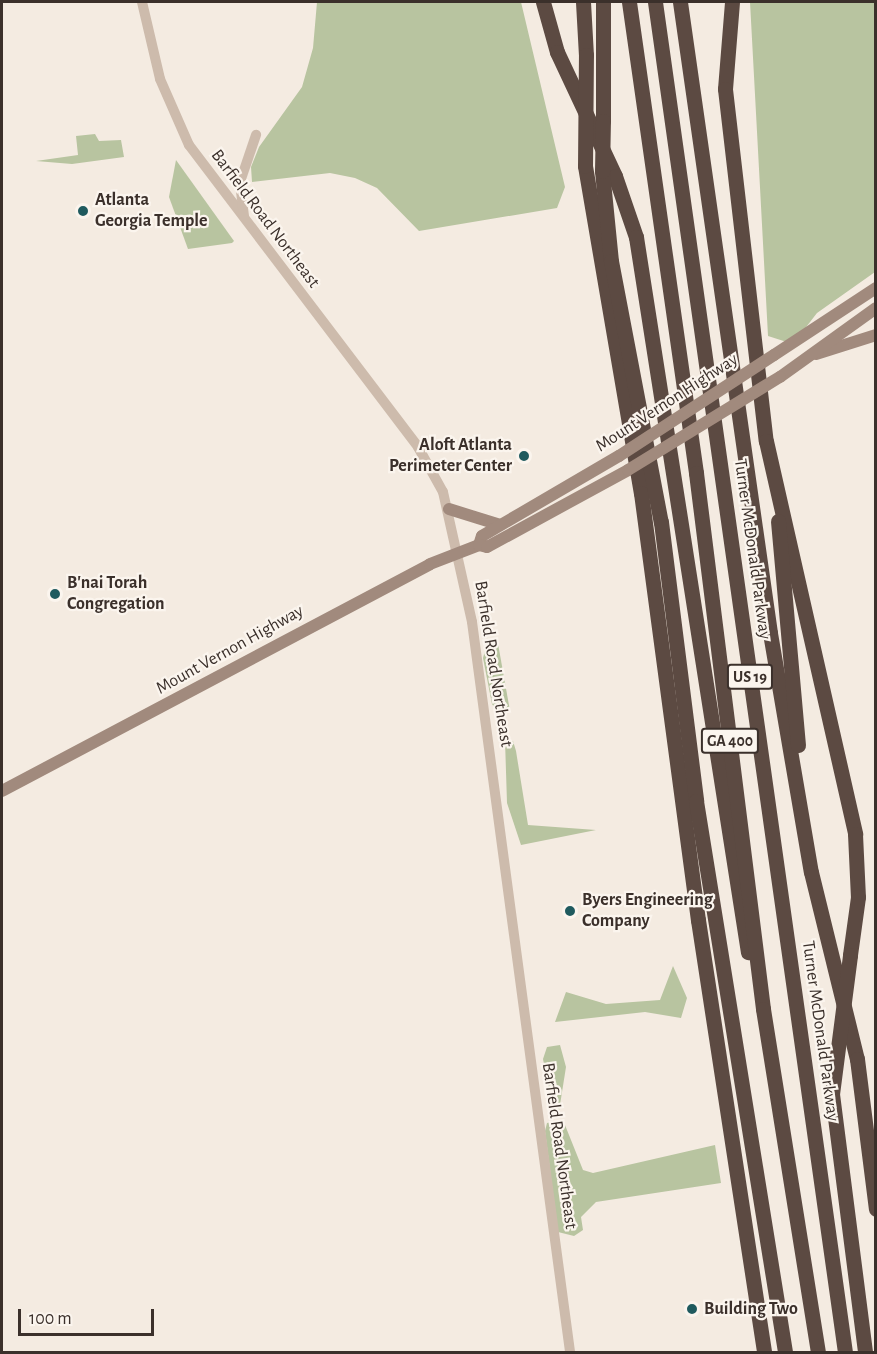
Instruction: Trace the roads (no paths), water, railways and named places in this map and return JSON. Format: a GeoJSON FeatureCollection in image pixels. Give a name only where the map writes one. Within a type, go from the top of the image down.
{"type":"FeatureCollection","features":[{"type":"Feature","properties":{"kind":"highway"},"geometry":{"type":"LineString","coordinates":[[543,2],[557,52],[615,176],[636,237],[741,925],[763,1009]]}},
{"type":"Feature","properties":{"kind":"highway"},"geometry":{"type":"LineString","coordinates":[[583,2],[586,55],[585,166],[641,493],[698,920],[764,1353]]}},
{"type":"Feature","properties":{"kind":"highway"},"geometry":{"type":"LineString","coordinates":[[603,2],[602,171],[611,261],[678,632],[696,801],[785,1353]]}},
{"type":"Feature","properties":{"kind":"highway","name":"GA 400"},"geometry":{"type":"LineString","coordinates":[[629,2],[763,1009],[818,1353]]}},
{"type":"Feature","properties":{"kind":"highway","name":"Turner McDonald Parkway"},"geometry":{"type":"LineString","coordinates":[[655,2],[846,1353]]}},
{"type":"Feature","properties":{"kind":"highway","name":"US 19"},"geometry":{"type":"LineString","coordinates":[[680,2],[757,552],[800,808],[856,1059],[876,1209]]}},
{"type":"Feature","properties":{"kind":"highway"},"geometry":{"type":"LineString","coordinates":[[732,2],[725,89],[766,441],[793,646],[800,808]]}},
{"type":"Feature","properties":{"kind":"highway"},"geometry":{"type":"LineString","coordinates":[[766,441],[855,834],[856,916],[832,1094],[865,1353]]}},
{"type":"Feature","properties":{"kind":"highway"},"geometry":{"type":"LineString","coordinates":[[695,627],[696,801]]}},
{"type":"Feature","properties":{"kind":"main road","name":"Mount Vernon Highway"},"geometry":{"type":"LineString","coordinates":[[2,791],[478,545],[501,525],[619,456],[876,288]]}},
{"type":"Feature","properties":{"kind":"main road"},"geometry":{"type":"LineString","coordinates":[[815,354],[876,308]]}},
{"type":"Feature","properties":{"kind":"main road"},"geometry":{"type":"LineString","coordinates":[[815,354],[876,335]]}},
{"type":"Feature","properties":{"kind":"main road","name":"Mount Vernon Highway"},"geometry":{"type":"LineString","coordinates":[[478,545],[487,547],[628,470],[815,354]]}},
{"type":"Feature","properties":{"kind":"main road"},"geometry":{"type":"LineString","coordinates":[[449,509],[501,525]]}},
{"type":"Feature","properties":{"kind":"street","name":"Barfield Road Northeast"},"geometry":{"type":"LineString","coordinates":[[142,2],[156,68],[189,145],[247,225],[418,447],[449,509],[459,553],[570,1353]]}},
{"type":"Feature","properties":{"kind":"street"},"geometry":{"type":"LineString","coordinates":[[247,225],[240,182],[256,135]]}},
{"type":"Feature","properties":{"kind":"place","name":"Atlanta Georgia Temple"},"geometry":{"type":"Point","coordinates":[83,211]}},
{"type":"Feature","properties":{"kind":"place","name":"Aloft Atlanta Perimeter Center"},"geometry":{"type":"Point","coordinates":[524,456]}},
{"type":"Feature","properties":{"kind":"place","name":"B'nai Torah Congregation"},"geometry":{"type":"Point","coordinates":[55,594]}},
{"type":"Feature","properties":{"kind":"place","name":"Byers Engineering Company"},"geometry":{"type":"Point","coordinates":[570,911]}},
{"type":"Feature","properties":{"kind":"place","name":"Building Two"},"geometry":{"type":"Point","coordinates":[692,1309]}}]}
